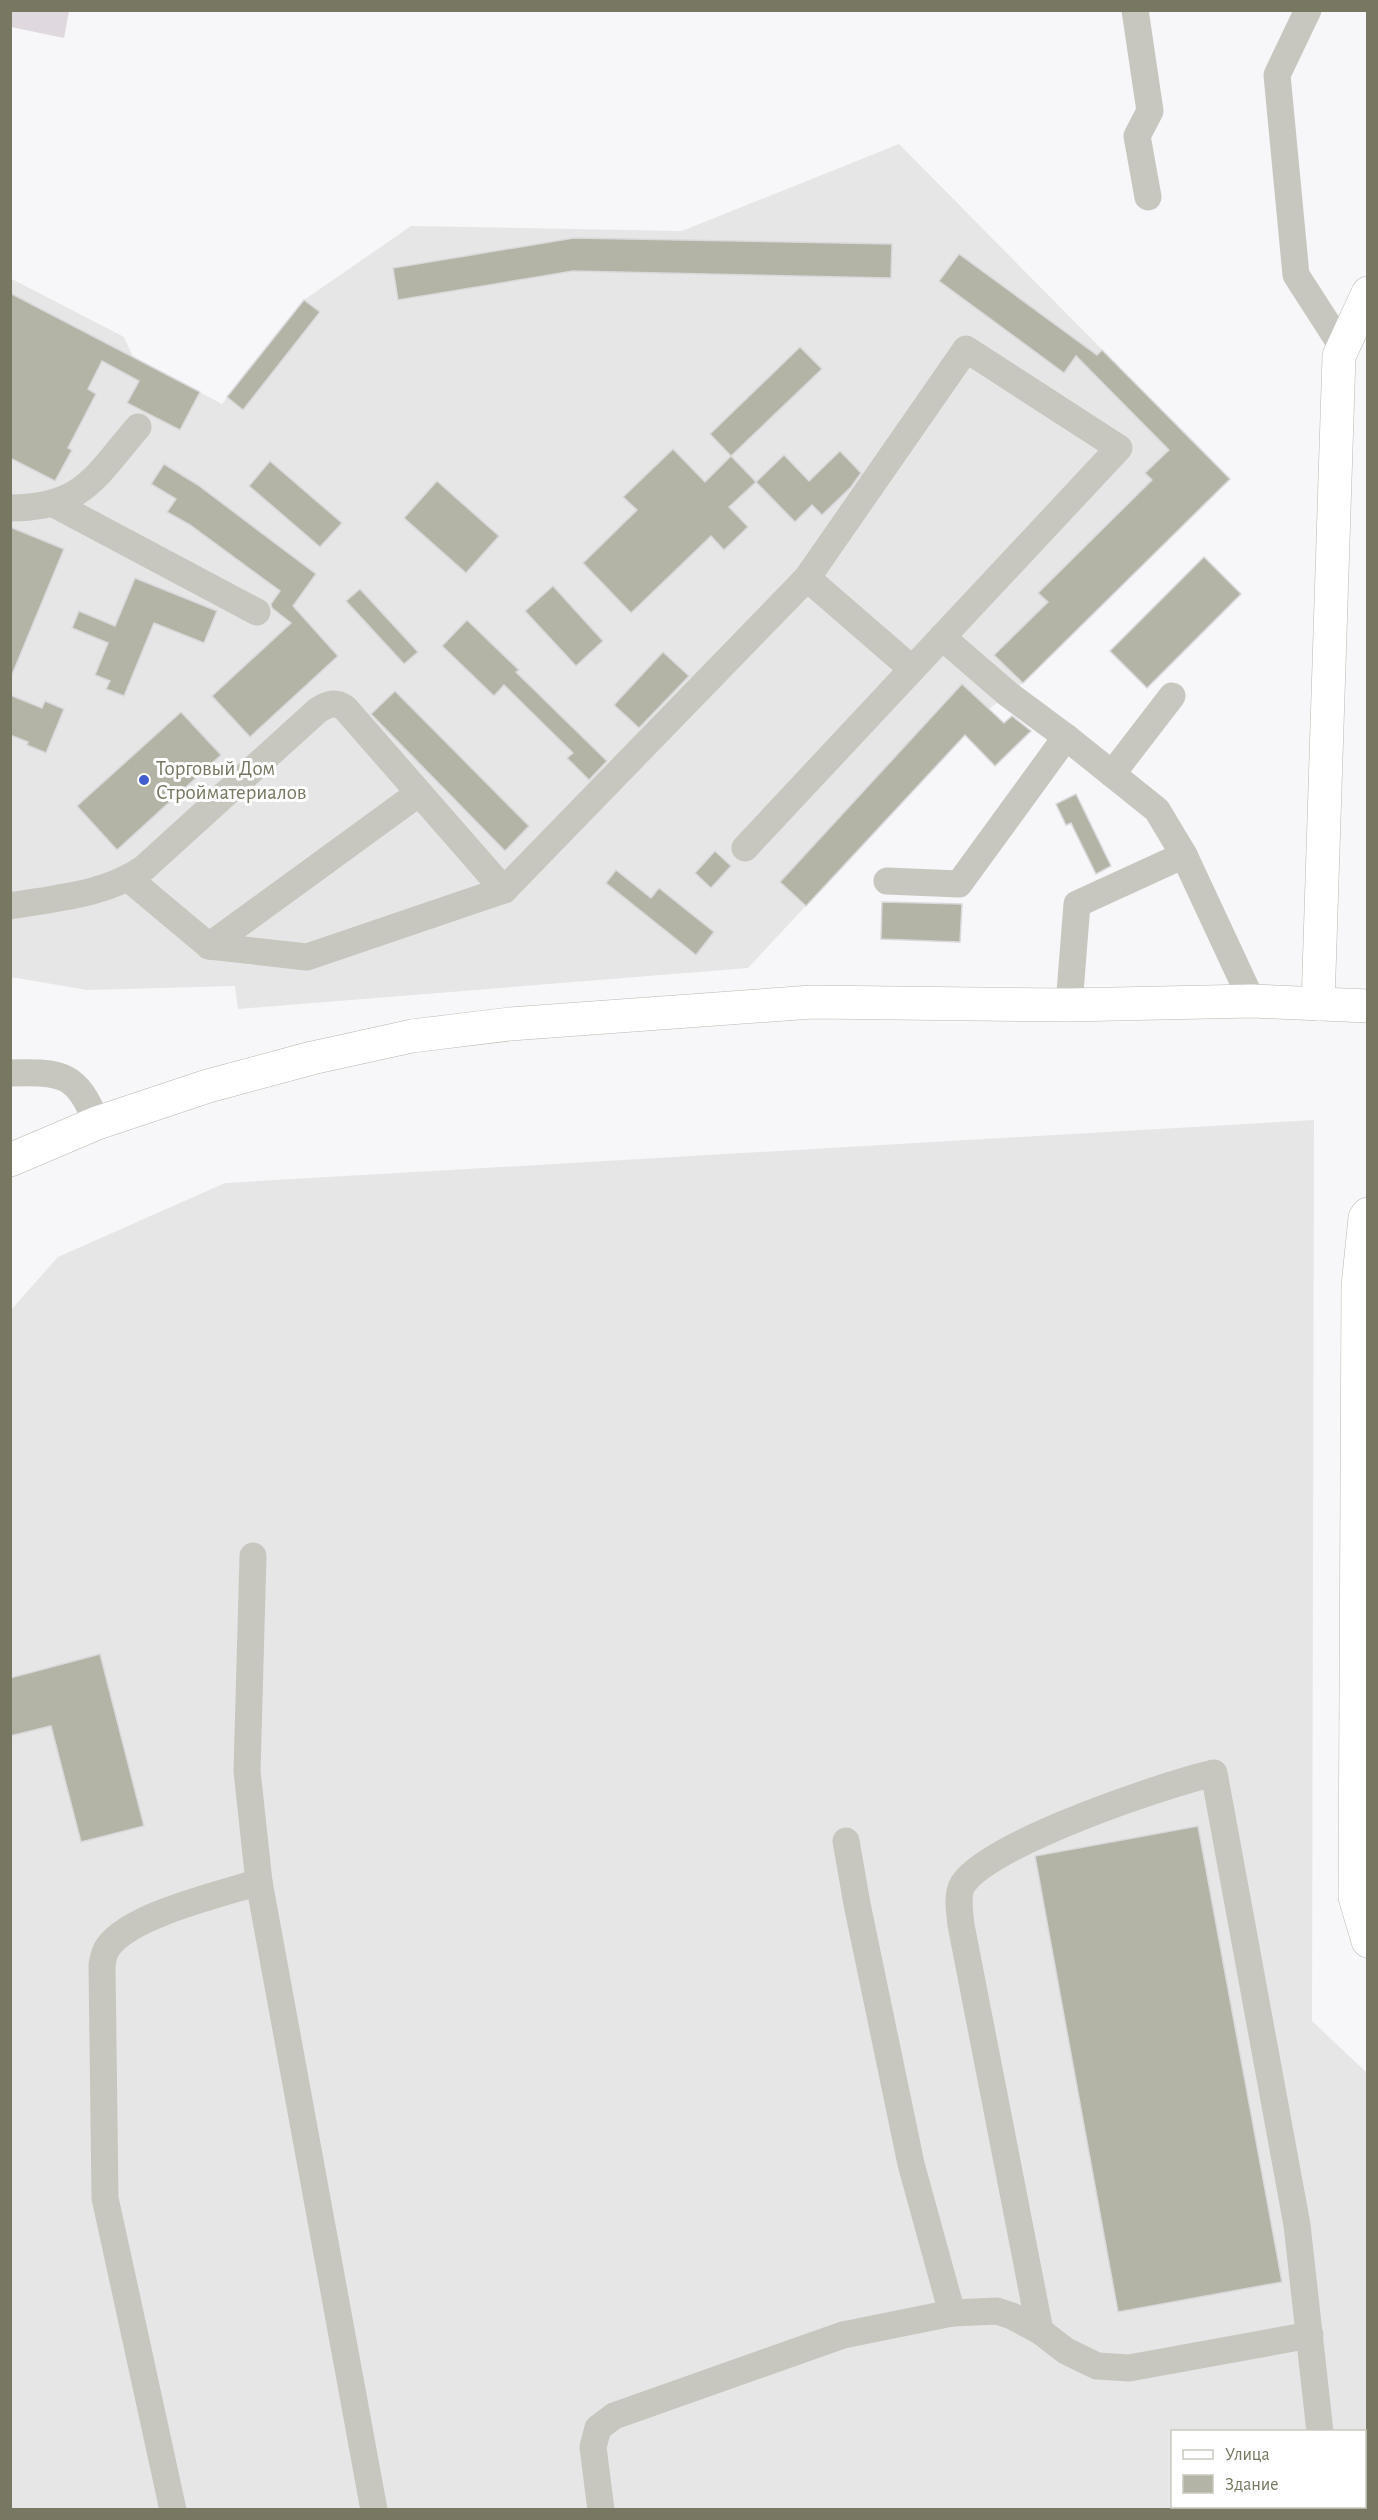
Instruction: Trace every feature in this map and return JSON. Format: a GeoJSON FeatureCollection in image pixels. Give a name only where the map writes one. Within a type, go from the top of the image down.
{"type":"FeatureCollection","features":[{"type":"Feature","properties":{"kind":"main road"},"geometry":{"type":"LineString","coordinates":[[1318,1004],[1339,356],[1368,293]]}},
{"type":"Feature","properties":{"kind":"main road"},"geometry":{"type":"LineString","coordinates":[[10,1160],[97,1122],[208,1086],[312,1058],[412,1036],[510,1024],[812,1002],[1069,1005],[1252,1000],[1368,1006]]}},
{"type":"Feature","properties":{"kind":"main road"},"geometry":{"type":"LineString","coordinates":[[1368,1214],[1365,1218],[1358,1286],[1355,1897],[1368,1941]]}},
{"type":"Feature","properties":{"kind":"lane"},"geometry":{"type":"LineString","coordinates":[[1135,10],[1150,111],[1137,136],[1148,197]]}},
{"type":"Feature","properties":{"kind":"lane"},"geometry":{"type":"LineString","coordinates":[[1308,10],[1277,75],[1296,275],[1343,348]]}},
{"type":"Feature","properties":{"kind":"lane"},"geometry":{"type":"LineString","coordinates":[[129,879],[209,946],[307,957],[504,890],[807,578],[966,349],[1119,448],[745,848]]}},
{"type":"Feature","properties":{"kind":"lane"},"geometry":{"type":"LineString","coordinates":[[10,508],[33,508],[54,504],[77,494],[96,476],[138,427]]}},
{"type":"Feature","properties":{"kind":"lane"},"geometry":{"type":"LineString","coordinates":[[54,504],[257,612]]}},
{"type":"Feature","properties":{"kind":"lane"},"geometry":{"type":"LineString","coordinates":[[807,578],[912,669]]}},
{"type":"Feature","properties":{"kind":"lane"},"geometry":{"type":"LineString","coordinates":[[942,638],[1008,694],[1158,810],[1184,855],[1252,1000]]}},
{"type":"Feature","properties":{"kind":"lane"},"geometry":{"type":"LineString","coordinates":[[1112,774],[1172,696]]}},
{"type":"Feature","properties":{"kind":"lane"},"geometry":{"type":"LineString","coordinates":[[10,906],[94,891],[129,879],[318,710],[332,704],[339,704],[345,708],[504,890]]}},
{"type":"Feature","properties":{"kind":"lane"},"geometry":{"type":"LineString","coordinates":[[887,881],[959,884],[1066,737]]}},
{"type":"Feature","properties":{"kind":"lane"},"geometry":{"type":"LineString","coordinates":[[209,946],[419,793]]}},
{"type":"Feature","properties":{"kind":"lane"},"geometry":{"type":"LineString","coordinates":[[1069,1005],[1077,904],[1184,855]]}},
{"type":"Feature","properties":{"kind":"lane"},"geometry":{"type":"LineString","coordinates":[[10,1073],[51,1072],[73,1081],[88,1100],[97,1122]]}},
{"type":"Feature","properties":{"kind":"lane"},"geometry":{"type":"LineString","coordinates":[[253,1556],[247,1771],[259,1882],[374,2510]]}},
{"type":"Feature","properties":{"kind":"lane"},"geometry":{"type":"LineString","coordinates":[[1040,2331],[961,1925],[959,1902],[962,1886],[973,1873],[1024,1842],[1167,1785],[1214,1773],[1297,2225],[1320,2430]]}},
{"type":"Feature","properties":{"kind":"lane"},"geometry":{"type":"LineString","coordinates":[[846,1841],[911,2164],[952,2313]]}},
{"type":"Feature","properties":{"kind":"lane"},"geometry":{"type":"LineString","coordinates":[[173,2510],[105,2199],[102,1965],[106,1948],[119,1935],[139,1924],[159,1914],[259,1882]]}},
{"type":"Feature","properties":{"kind":"lane"},"geometry":{"type":"LineString","coordinates":[[601,2510],[593,2448],[598,2428],[614,2416],[843,2334],[952,2313],[998,2311],[1040,2331],[1066,2351],[1097,2366],[1129,2368],[1310,2335]]}},
{"type":"Feature","properties":{"kind":"shaded area"},"geometry":{"type":"Polygon","coordinates":[[[10,11],[69,11],[64,38],[11,27],[10,11]]]}},
{"type":"Feature","properties":{"kind":"shaded area"},"geometry":{"type":"Polygon","coordinates":[[[899,144],[1230,479],[1023,683],[989,709],[748,968],[238,1009],[235,986],[87,990],[11,977],[10,278],[124,337],[133,357],[222,404],[304,300],[411,226],[682,231],[899,144]]]}},
{"type":"Feature","properties":{"kind":"shaded area"},"geometry":{"type":"Polygon","coordinates":[[[1314,1120],[1312,2021],[1367,2073],[1367,2509],[11,2510],[10,1311],[58,1257],[225,1183],[1314,1120]]]}},
{"type":"Feature","properties":{"kind":"building"},"geometry":{"type":"Polygon","coordinates":[[[574,238],[892,244],[891,278],[573,271],[398,300],[393,268],[574,238]]]}},
{"type":"Feature","properties":{"kind":"building"},"geometry":{"type":"Polygon","coordinates":[[[959,254],[1097,355],[1102,350],[1230,479],[1023,683],[994,655],[1048,602],[1038,593],[1152,480],[1145,473],[1169,450],[1076,356],[1064,373],[939,281],[959,254]]]}},
{"type":"Feature","properties":{"kind":"building"},"geometry":{"type":"Polygon","coordinates":[[[10,293],[200,392],[180,430],[127,403],[139,381],[102,361],[88,389],[96,394],[68,448],[72,450],[55,481],[10,458],[10,293]]]}},
{"type":"Feature","properties":{"kind":"building"},"geometry":{"type":"Polygon","coordinates":[[[304,300],[320,312],[243,410],[227,397],[304,300]]]}},
{"type":"Feature","properties":{"kind":"building"},"geometry":{"type":"Polygon","coordinates":[[[800,347],[822,369],[731,456],[710,434],[800,347]]]}},
{"type":"Feature","properties":{"kind":"building"},"geometry":{"type":"Polygon","coordinates":[[[673,449],[705,482],[731,456],[756,482],[729,507],[748,527],[724,550],[711,536],[631,613],[583,563],[637,510],[623,497],[673,449]]]}},
{"type":"Feature","properties":{"kind":"building"},"geometry":{"type":"Polygon","coordinates":[[[840,451],[861,473],[851,487],[822,515],[812,505],[795,522],[756,482],[784,455],[809,481],[840,451]]]}},
{"type":"Feature","properties":{"kind":"building"},"geometry":{"type":"Polygon","coordinates":[[[270,461],[342,523],[320,547],[249,486],[270,461]]]}},
{"type":"Feature","properties":{"kind":"building"},"geometry":{"type":"Polygon","coordinates":[[[164,464],[198,485],[316,574],[293,606],[338,656],[250,737],[212,696],[291,623],[272,608],[271,604],[280,591],[190,525],[167,512],[176,499],[151,484],[164,464]]]}},
{"type":"Feature","properties":{"kind":"building"},"geometry":{"type":"Polygon","coordinates":[[[437,481],[499,536],[466,573],[404,518],[437,481]]]}},
{"type":"Feature","properties":{"kind":"building"},"geometry":{"type":"Polygon","coordinates":[[[10,527],[64,549],[11,677],[10,677],[10,527]]]}},
{"type":"Feature","properties":{"kind":"building"},"geometry":{"type":"Polygon","coordinates":[[[1204,557],[1241,594],[1147,688],[1110,651],[1204,557]]]}},
{"type":"Feature","properties":{"kind":"building"},"geometry":{"type":"Polygon","coordinates":[[[135,578],[217,611],[204,643],[154,623],[124,696],[106,689],[110,681],[95,675],[108,643],[72,628],[79,611],[115,626],[135,578]]]}},
{"type":"Feature","properties":{"kind":"building"},"geometry":{"type":"Polygon","coordinates":[[[553,586],[603,641],[576,666],[525,611],[553,586]]]}},
{"type":"Feature","properties":{"kind":"building"},"geometry":{"type":"Polygon","coordinates":[[[360,589],[418,652],[404,664],[346,601],[360,589]]]}},
{"type":"Feature","properties":{"kind":"building"},"geometry":{"type":"Polygon","coordinates":[[[467,620],[519,670],[516,672],[607,761],[589,780],[567,758],[573,753],[504,685],[494,696],[442,646],[467,620]]]}},
{"type":"Feature","properties":{"kind":"building"},"geometry":{"type":"Polygon","coordinates":[[[663,652],[689,676],[639,728],[614,705],[663,652]]]}},
{"type":"Feature","properties":{"kind":"building"},"geometry":{"type":"Polygon","coordinates":[[[962,684],[1004,723],[1012,716],[1031,731],[995,766],[965,735],[806,906],[780,882],[962,684]]]}},
{"type":"Feature","properties":{"kind":"building"},"geometry":{"type":"Polygon","coordinates":[[[395,691],[529,826],[505,851],[371,714],[395,691]]]}},
{"type":"Feature","properties":{"kind":"building"},"geometry":{"type":"Polygon","coordinates":[[[10,695],[42,708],[45,701],[64,709],[46,753],[10,735],[10,695]]]}},
{"type":"Feature","properties":{"kind":"building"},"geometry":{"type":"Polygon","coordinates":[[[181,712],[221,755],[117,850],[77,806],[181,712]]]}},
{"type":"Feature","properties":{"kind":"building"},"geometry":{"type":"Polygon","coordinates":[[[1076,794],[1111,866],[1096,874],[1071,823],[1066,825],[1056,804],[1076,794]]]}},
{"type":"Feature","properties":{"kind":"building"},"geometry":{"type":"Polygon","coordinates":[[[715,851],[731,866],[711,888],[695,873],[715,851]]]}},
{"type":"Feature","properties":{"kind":"building"},"geometry":{"type":"Polygon","coordinates":[[[616,870],[651,898],[659,888],[714,932],[696,955],[606,883],[616,870]]]}},
{"type":"Feature","properties":{"kind":"building"},"geometry":{"type":"Polygon","coordinates":[[[882,902],[962,904],[960,942],[881,939],[882,902]]]}},
{"type":"Feature","properties":{"kind":"building"},"geometry":{"type":"Polygon","coordinates":[[[100,1654],[144,1826],[81,1842],[51,1726],[10,1736],[10,1678],[100,1654]]]}},
{"type":"Feature","properties":{"kind":"building"},"geometry":{"type":"Polygon","coordinates":[[[1198,1826],[1282,2282],[1118,2312],[1035,1856],[1198,1826]]]}},
{"type":"Feature","properties":{"kind":"place","name":"Торговый Дом Стройматериалов"},"geometry":{"type":"Point","coordinates":[144,780]}}]}
